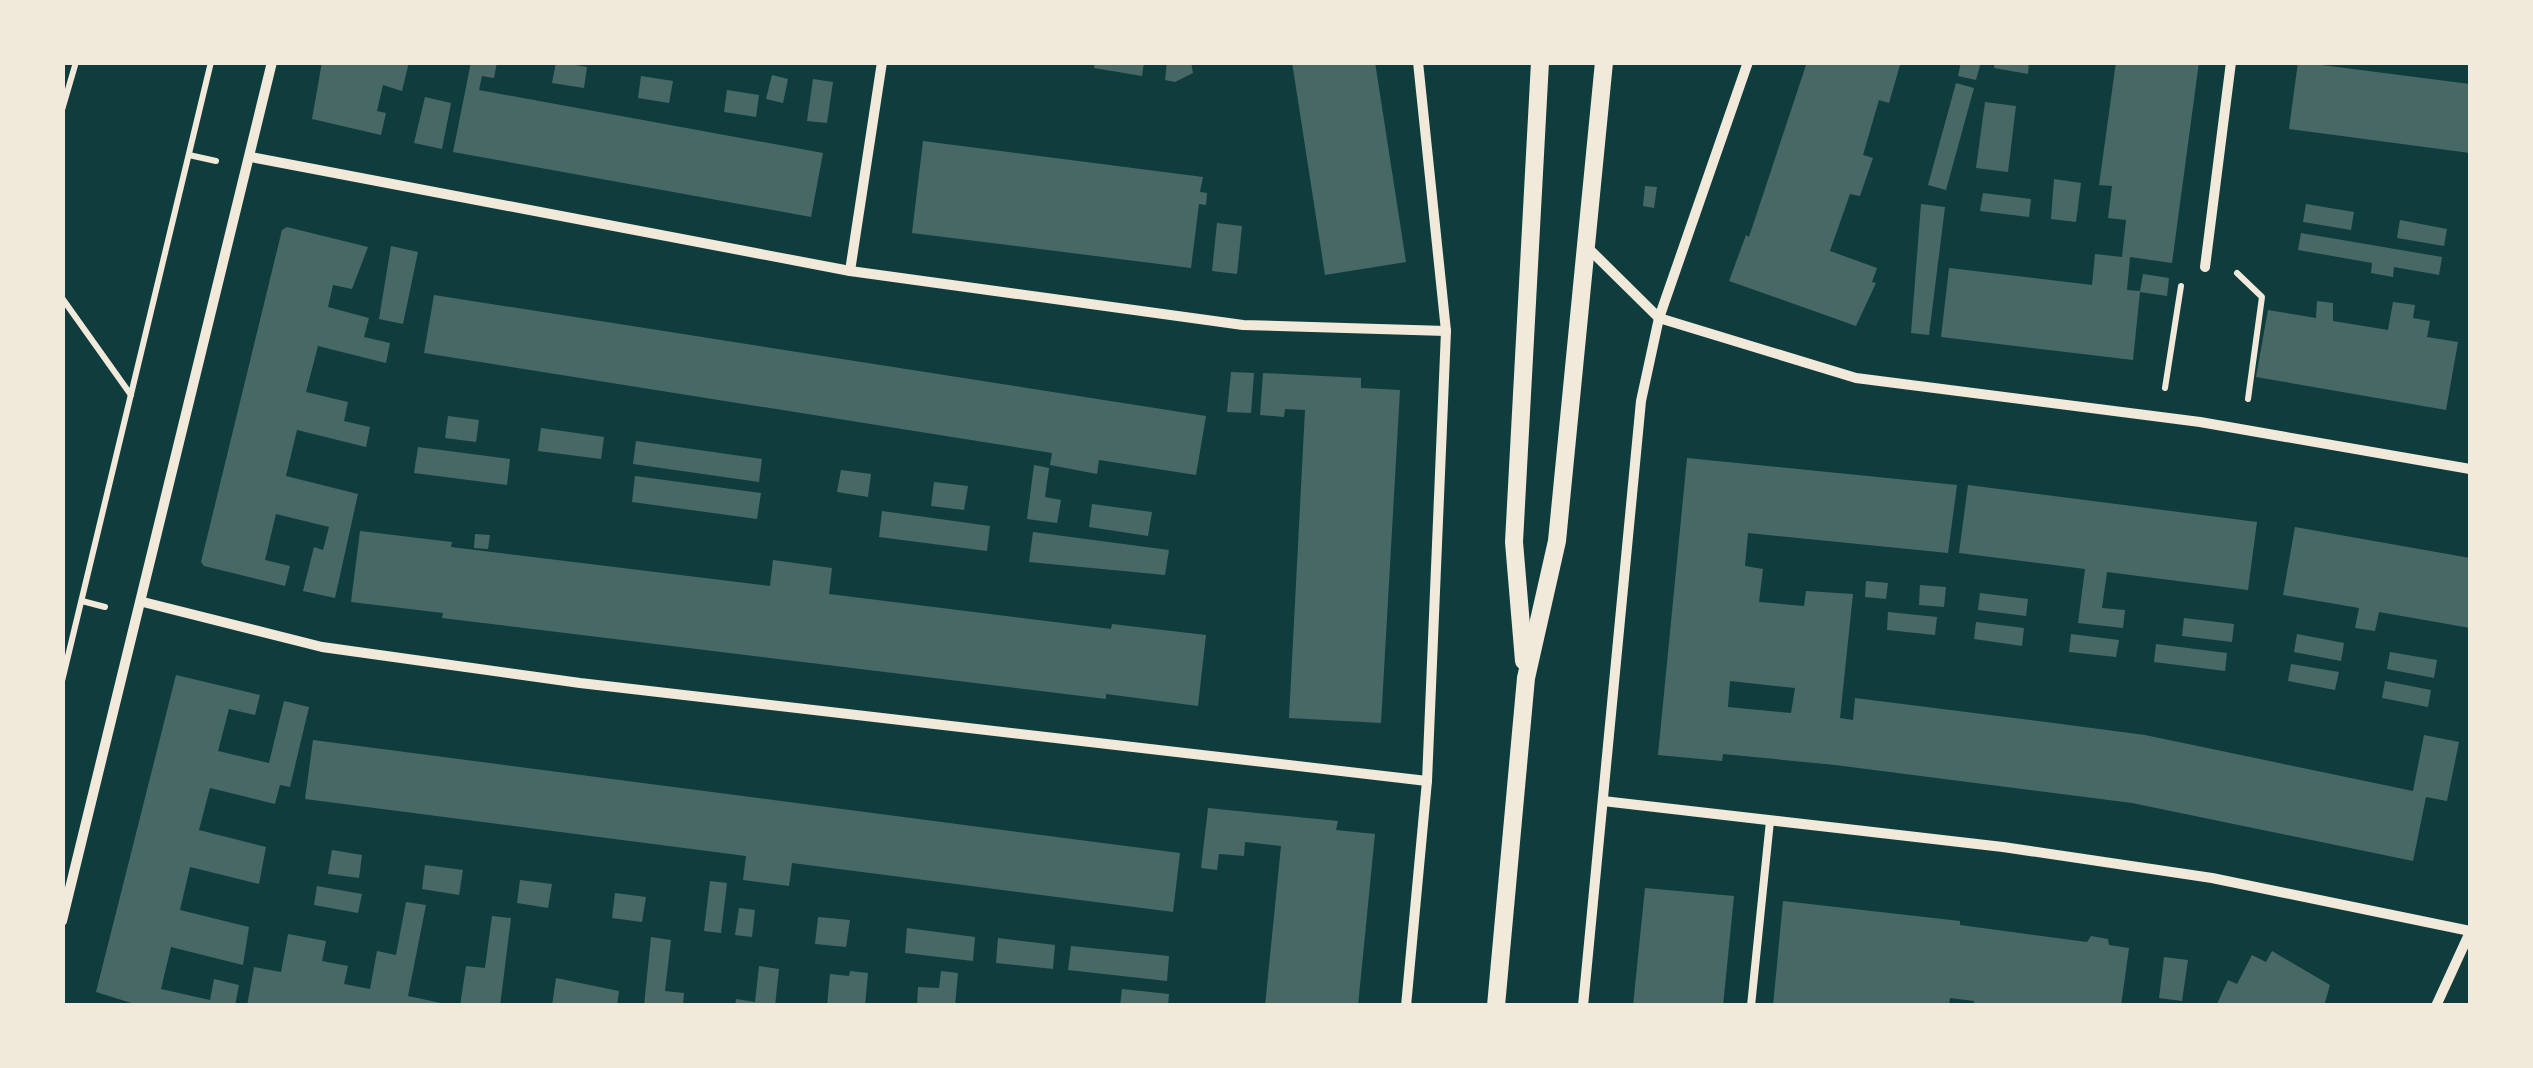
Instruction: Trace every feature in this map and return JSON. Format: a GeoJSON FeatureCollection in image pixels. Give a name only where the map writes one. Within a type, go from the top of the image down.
{"type":"FeatureCollection","features":[{"type":"Feature","properties":{"kind":"street"},"geometry":{"type":"LineString","coordinates":[[62,920],[143,602],[272,62]]}},
{"type":"Feature","properties":{"kind":"street"},"geometry":{"type":"LineString","coordinates":[[850,272],[882,62]]}},
{"type":"Feature","properties":{"kind":"street"},"geometry":{"type":"LineString","coordinates":[[1406,1006],[1427,781],[1446,331],[1418,62]]}},
{"type":"Feature","properties":{"kind":"street"},"geometry":{"type":"LineString","coordinates":[[1526,678],[1514,542],[1540,62]]}},
{"type":"Feature","properties":{"kind":"street"},"geometry":{"type":"LineString","coordinates":[[1496,1005],[1526,678],[1557,541],[1604,62]]}},
{"type":"Feature","properties":{"kind":"street"},"geometry":{"type":"LineString","coordinates":[[1583,1006],[1641,400],[1659,318],[1748,62]]}},
{"type":"Feature","properties":{"kind":"street"},"geometry":{"type":"LineString","coordinates":[[2204,267],[2232,62]]}},
{"type":"Feature","properties":{"kind":"street"},"geometry":{"type":"LineString","coordinates":[[251,157],[850,272],[1243,325],[1446,331]]}},
{"type":"Feature","properties":{"kind":"street"},"geometry":{"type":"LineString","coordinates":[[1584,244],[1659,318],[1856,378],[2161,417],[2470,469]]}},
{"type":"Feature","properties":{"kind":"street"},"geometry":{"type":"LineString","coordinates":[[143,602],[358,652],[599,685],[1427,781]]}},
{"type":"Feature","properties":{"kind":"street"},"geometry":{"type":"LineString","coordinates":[[1603,801],[2004,847],[2212,878],[2470,932],[2436,1006]]}},
{"type":"Feature","properties":{"kind":"lane"},"geometry":{"type":"LineString","coordinates":[[1751,1006],[1770,822]]}},
{"type":"Feature","properties":{"kind":"path"},"geometry":{"type":"LineString","coordinates":[[62,110],[76,62]]}},
{"type":"Feature","properties":{"kind":"path"},"geometry":{"type":"LineString","coordinates":[[62,681],[210,62]]}},
{"type":"Feature","properties":{"kind":"path"},"geometry":{"type":"LineString","coordinates":[[2161,417],[2182,276],[2204,267],[2236,272],[2262,297],[2244,430]]}},
{"type":"Feature","properties":{"kind":"path"},"geometry":{"type":"LineString","coordinates":[[62,298],[132,396]]}},
{"type":"Feature","properties":{"kind":"building"},"geometry":{"type":"Polygon","coordinates":[[[322,62],[409,62],[402,91],[383,85],[377,111],[386,113],[381,135],[312,119],[322,62]]]}},
{"type":"Feature","properties":{"kind":"building"},"geometry":{"type":"Polygon","coordinates":[[[471,62],[497,62],[494,78],[482,76],[479,90],[823,153],[811,217],[453,152],[471,62]]]}},
{"type":"Feature","properties":{"kind":"building"},"geometry":{"type":"Polygon","coordinates":[[[556,62],[587,67],[584,88],[552,83],[556,62]]]}},
{"type":"Feature","properties":{"kind":"building"},"geometry":{"type":"Polygon","coordinates":[[[1095,62],[1144,62],[1142,76],[1094,68],[1095,62]]]}},
{"type":"Feature","properties":{"kind":"building"},"geometry":{"type":"Polygon","coordinates":[[[1167,62],[1191,62],[1193,73],[1175,82],[1165,80],[1167,62]]]}},
{"type":"Feature","properties":{"kind":"building"},"geometry":{"type":"Polygon","coordinates":[[[1292,62],[1375,62],[1406,262],[1325,275],[1292,62]]]}},
{"type":"Feature","properties":{"kind":"building"},"geometry":{"type":"Polygon","coordinates":[[[1807,62],[1900,65],[1889,103],[1879,100],[1863,155],[1873,158],[1860,196],[1850,194],[1830,251],[1877,268],[1872,282],[1876,283],[1856,326],[1729,281],[1746,235],[1749,237],[1807,62]]]}},
{"type":"Feature","properties":{"kind":"building"},"geometry":{"type":"Polygon","coordinates":[[[1961,62],[1981,62],[1976,80],[1958,76],[1961,62]]]}},
{"type":"Feature","properties":{"kind":"building"},"geometry":{"type":"Polygon","coordinates":[[[1995,62],[2029,62],[2028,74],[1994,68],[1995,62]]]}},
{"type":"Feature","properties":{"kind":"building"},"geometry":{"type":"Polygon","coordinates":[[[2116,62],[2199,62],[2172,263],[2130,257],[2127,290],[2140,291],[2143,274],[2169,278],[2167,296],[2140,292],[2133,360],[1941,337],[1949,268],[2092,285],[2095,254],[2122,257],[2126,220],[2108,218],[2112,186],[2099,185],[2116,62]]]}},
{"type":"Feature","properties":{"kind":"building"},"geometry":{"type":"Polygon","coordinates":[[[2298,62],[2470,84],[2470,153],[2289,129],[2298,62]]]}},
{"type":"Feature","properties":{"kind":"building"},"geometry":{"type":"Polygon","coordinates":[[[772,75],[788,79],[783,103],[766,99],[772,75]]]}},
{"type":"Feature","properties":{"kind":"building"},"geometry":{"type":"Polygon","coordinates":[[[641,76],[673,81],[669,103],[638,98],[641,76]]]}},
{"type":"Feature","properties":{"kind":"building"},"geometry":{"type":"Polygon","coordinates":[[[813,79],[833,82],[827,123],[807,121],[813,79]]]}},
{"type":"Feature","properties":{"kind":"building"},"geometry":{"type":"Polygon","coordinates":[[[1956,83],[1974,88],[1946,190],[1928,185],[1956,83]]]}},
{"type":"Feature","properties":{"kind":"building"},"geometry":{"type":"Polygon","coordinates":[[[727,90],[759,95],[756,117],[724,112],[727,90]]]}},
{"type":"Feature","properties":{"kind":"building"},"geometry":{"type":"Polygon","coordinates":[[[425,97],[451,103],[442,149],[414,143],[425,97]]]}},
{"type":"Feature","properties":{"kind":"building"},"geometry":{"type":"Polygon","coordinates":[[[1985,102],[2016,106],[2008,172],[1976,168],[1985,102]]]}},
{"type":"Feature","properties":{"kind":"building"},"geometry":{"type":"Polygon","coordinates":[[[923,141],[1203,177],[1200,192],[1207,193],[1206,205],[1199,204],[1191,268],[912,233],[923,141]]]}},
{"type":"Feature","properties":{"kind":"building"},"geometry":{"type":"Polygon","coordinates":[[[2054,179],[2081,183],[2076,222],[2051,219],[2054,179]]]}},
{"type":"Feature","properties":{"kind":"building"},"geometry":{"type":"Polygon","coordinates":[[[1645,186],[1657,187],[1654,208],[1643,206],[1645,186]]]}},
{"type":"Feature","properties":{"kind":"building"},"geometry":{"type":"Polygon","coordinates":[[[1983,193],[2031,199],[2029,217],[1980,211],[1983,193]]]}},
{"type":"Feature","properties":{"kind":"building"},"geometry":{"type":"Polygon","coordinates":[[[1921,204],[1945,207],[1929,335],[1911,333],[1921,204]]]}},
{"type":"Feature","properties":{"kind":"building"},"geometry":{"type":"Polygon","coordinates":[[[2306,204],[2354,212],[2351,230],[2303,222],[2306,204]]]}},
{"type":"Feature","properties":{"kind":"building"},"geometry":{"type":"Polygon","coordinates":[[[2400,220],[2447,229],[2444,246],[2397,238],[2400,220]]]}},
{"type":"Feature","properties":{"kind":"building"},"geometry":{"type":"Polygon","coordinates":[[[1217,223],[1242,226],[1237,274],[1212,271],[1217,223]]]}},
{"type":"Feature","properties":{"kind":"building"},"geometry":{"type":"Polygon","coordinates":[[[287,227],[368,247],[352,289],[333,285],[328,307],[369,318],[364,337],[390,343],[386,363],[318,346],[306,392],[348,402],[344,421],[370,427],[366,447],[297,430],[286,476],[358,494],[335,598],[303,591],[314,547],[323,550],[329,527],[276,514],[265,560],[290,566],[285,586],[204,566],[201,562],[282,230],[287,227]]]}},
{"type":"Feature","properties":{"kind":"building"},"geometry":{"type":"Polygon","coordinates":[[[2301,233],[2442,257],[2439,275],[2394,267],[2393,277],[2371,273],[2372,263],[2298,250],[2301,233]]]}},
{"type":"Feature","properties":{"kind":"building"},"geometry":{"type":"Polygon","coordinates":[[[391,246],[418,252],[403,324],[379,319],[391,246]]]}},
{"type":"Feature","properties":{"kind":"building"},"geometry":{"type":"Polygon","coordinates":[[[434,295],[1206,416],[1196,475],[1099,460],[1097,474],[1050,465],[1052,453],[424,353],[434,295]]]}},
{"type":"Feature","properties":{"kind":"building"},"geometry":{"type":"Polygon","coordinates":[[[2317,301],[2333,303],[2333,321],[2388,330],[2393,302],[2415,305],[2413,318],[2430,321],[2427,337],[2458,342],[2446,410],[2256,377],[2268,310],[2316,318],[2317,301]]]}},
{"type":"Feature","properties":{"kind":"building"},"geometry":{"type":"Polygon","coordinates":[[[1231,372],[1254,373],[1251,413],[1227,412],[1231,372]]]}},
{"type":"Feature","properties":{"kind":"building"},"geometry":{"type":"Polygon","coordinates":[[[1263,373],[1361,378],[1361,388],[1400,390],[1381,723],[1289,718],[1305,410],[1285,409],[1284,417],[1260,415],[1263,373]]]}},
{"type":"Feature","properties":{"kind":"building"},"geometry":{"type":"Polygon","coordinates":[[[448,416],[479,420],[476,442],[445,438],[448,416]]]}},
{"type":"Feature","properties":{"kind":"building"},"geometry":{"type":"Polygon","coordinates":[[[541,428],[604,437],[601,459],[538,451],[541,428]]]}},
{"type":"Feature","properties":{"kind":"building"},"geometry":{"type":"Polygon","coordinates":[[[636,441],[762,459],[759,482],[633,464],[636,441]]]}},
{"type":"Feature","properties":{"kind":"building"},"geometry":{"type":"Polygon","coordinates":[[[418,447],[510,459],[507,485],[414,473],[418,447]]]}},
{"type":"Feature","properties":{"kind":"building"},"geometry":{"type":"Polygon","coordinates":[[[1687,458],[1957,485],[1948,553],[1748,533],[1745,566],[1763,569],[1759,602],[1804,606],[1806,591],[1853,594],[1840,718],[1853,720],[1855,698],[2046,722],[2145,735],[2413,791],[2424,735],[2459,742],[2447,801],[2426,797],[2413,861],[2132,803],[1835,765],[1723,754],[1722,761],[1658,755],[1687,458]],[[1730,681],[1728,707],[1791,713],[1795,688],[1730,681]]]}},
{"type":"Feature","properties":{"kind":"building"},"geometry":{"type":"Polygon","coordinates":[[[1034,465],[1049,468],[1045,497],[1061,500],[1057,523],[1027,519],[1034,465]]]}},
{"type":"Feature","properties":{"kind":"building"},"geometry":{"type":"Polygon","coordinates":[[[841,470],[871,474],[868,497],[837,492],[841,470]]]}},
{"type":"Feature","properties":{"kind":"building"},"geometry":{"type":"Polygon","coordinates":[[[635,476],[761,493],[757,519],[632,502],[635,476]]]}},
{"type":"Feature","properties":{"kind":"building"},"geometry":{"type":"Polygon","coordinates":[[[934,482],[968,486],[964,510],[931,506],[934,482]]]}},
{"type":"Feature","properties":{"kind":"building"},"geometry":{"type":"Polygon","coordinates":[[[1968,485],[2257,522],[2248,590],[2107,572],[2102,608],[2125,610],[2123,628],[2078,623],[2085,569],[1959,553],[1968,485]]]}},
{"type":"Feature","properties":{"kind":"building"},"geometry":{"type":"Polygon","coordinates":[[[1092,504],[1152,512],[1148,536],[1089,527],[1092,504]]]}},
{"type":"Feature","properties":{"kind":"building"},"geometry":{"type":"Polygon","coordinates":[[[882,511],[990,526],[987,551],[879,537],[882,511]]]}},
{"type":"Feature","properties":{"kind":"building"},"geometry":{"type":"Polygon","coordinates":[[[2295,527],[2470,558],[2470,628],[2379,612],[2375,631],[2355,628],[2359,608],[2283,595],[2295,527]]]}},
{"type":"Feature","properties":{"kind":"building"},"geometry":{"type":"Polygon","coordinates":[[[360,531],[452,542],[451,547],[770,586],[773,560],[832,568],[829,594],[1111,629],[1112,624],[1206,635],[1198,706],[1106,694],[1106,699],[442,618],[443,613],[351,602],[360,531]]]}},
{"type":"Feature","properties":{"kind":"building"},"geometry":{"type":"Polygon","coordinates":[[[1033,532],[1169,550],[1165,575],[1029,562],[1033,532]]]}},
{"type":"Feature","properties":{"kind":"building"},"geometry":{"type":"Polygon","coordinates":[[[475,534],[490,535],[488,549],[474,548],[475,534]]]}},
{"type":"Feature","properties":{"kind":"building"},"geometry":{"type":"Polygon","coordinates":[[[1866,581],[1888,583],[1886,599],[1865,597],[1866,581]]]}},
{"type":"Feature","properties":{"kind":"building"},"geometry":{"type":"Polygon","coordinates":[[[1920,585],[1946,587],[1944,607],[1919,605],[1920,585]]]}},
{"type":"Feature","properties":{"kind":"building"},"geometry":{"type":"Polygon","coordinates":[[[1980,593],[2028,599],[2026,616],[1978,610],[1980,593]]]}},
{"type":"Feature","properties":{"kind":"building"},"geometry":{"type":"Polygon","coordinates":[[[1888,612],[1937,617],[1935,635],[1887,630],[1888,612]]]}},
{"type":"Feature","properties":{"kind":"building"},"geometry":{"type":"Polygon","coordinates":[[[2184,618],[2234,624],[2232,642],[2182,636],[2184,618]]]}},
{"type":"Feature","properties":{"kind":"building"},"geometry":{"type":"Polygon","coordinates":[[[1976,622],[2024,628],[2022,646],[1974,639],[1976,622]]]}},
{"type":"Feature","properties":{"kind":"building"},"geometry":{"type":"Polygon","coordinates":[[[2071,634],[2119,640],[2116,657],[2069,652],[2071,634]]]}},
{"type":"Feature","properties":{"kind":"building"},"geometry":{"type":"Polygon","coordinates":[[[2297,634],[2344,643],[2341,661],[2294,652],[2297,634]]]}},
{"type":"Feature","properties":{"kind":"building"},"geometry":{"type":"Polygon","coordinates":[[[2156,644],[2227,653],[2225,671],[2154,662],[2156,644]]]}},
{"type":"Feature","properties":{"kind":"building"},"geometry":{"type":"Polygon","coordinates":[[[2390,652],[2437,660],[2434,678],[2387,669],[2390,652]]]}},
{"type":"Feature","properties":{"kind":"building"},"geometry":{"type":"Polygon","coordinates":[[[2291,664],[2339,672],[2335,690],[2288,681],[2291,664]]]}},
{"type":"Feature","properties":{"kind":"building"},"geometry":{"type":"Polygon","coordinates":[[[176,675],[260,695],[255,715],[229,709],[218,751],[269,763],[284,701],[309,707],[290,787],[280,785],[275,804],[210,788],[199,830],[266,847],[259,884],[190,867],[180,910],[249,927],[243,965],[171,947],[161,989],[210,1000],[214,979],[239,985],[235,1006],[141,1006],[96,992],[176,675]]]}},
{"type":"Feature","properties":{"kind":"building"},"geometry":{"type":"Polygon","coordinates":[[[2385,681],[2431,690],[2428,707],[2382,698],[2385,681]]]}},
{"type":"Feature","properties":{"kind":"building"},"geometry":{"type":"Polygon","coordinates":[[[313,740],[1180,853],[1173,912],[792,863],[789,886],[743,880],[746,856],[305,799],[313,740]]]}},
{"type":"Feature","properties":{"kind":"building"},"geometry":{"type":"Polygon","coordinates":[[[1208,808],[1338,821],[1336,830],[1375,834],[1358,1006],[1265,1006],[1281,846],[1245,842],[1244,856],[1219,854],[1217,870],[1201,868],[1208,808]]]}},
{"type":"Feature","properties":{"kind":"building"},"geometry":{"type":"Polygon","coordinates":[[[332,850],[362,855],[359,878],[328,874],[332,850]]]}},
{"type":"Feature","properties":{"kind":"building"},"geometry":{"type":"Polygon","coordinates":[[[425,865],[463,870],[459,895],[422,889],[425,865]]]}},
{"type":"Feature","properties":{"kind":"building"},"geometry":{"type":"Polygon","coordinates":[[[520,880],[552,884],[548,908],[517,903],[520,880]]]}},
{"type":"Feature","properties":{"kind":"building"},"geometry":{"type":"Polygon","coordinates":[[[710,881],[727,883],[721,933],[704,931],[710,881]]]}},
{"type":"Feature","properties":{"kind":"building"},"geometry":{"type":"Polygon","coordinates":[[[317,886],[362,894],[358,913],[314,905],[317,886]]]}},
{"type":"Feature","properties":{"kind":"building"},"geometry":{"type":"Polygon","coordinates":[[[1645,888],[1734,896],[1723,1006],[1633,1006],[1645,888]]]}},
{"type":"Feature","properties":{"kind":"building"},"geometry":{"type":"Polygon","coordinates":[[[615,893],[646,897],[642,922],[612,918],[615,893]]]}},
{"type":"Feature","properties":{"kind":"building"},"geometry":{"type":"Polygon","coordinates":[[[1783,901],[1960,921],[1960,925],[2087,942],[2091,936],[2108,939],[2109,945],[2129,948],[2121,1006],[1973,1006],[1974,1001],[1950,998],[1949,1006],[1773,1006],[1783,901]]]}},
{"type":"Feature","properties":{"kind":"building"},"geometry":{"type":"Polygon","coordinates":[[[406,902],[426,905],[408,996],[455,1006],[247,1006],[254,967],[281,972],[288,934],[326,941],[322,961],[348,966],[344,984],[370,989],[377,951],[396,955],[406,902]]]}},
{"type":"Feature","properties":{"kind":"building"},"geometry":{"type":"Polygon","coordinates":[[[739,908],[755,910],[752,937],[735,935],[739,908]]]}},
{"type":"Feature","properties":{"kind":"building"},"geometry":{"type":"Polygon","coordinates":[[[492,916],[511,918],[500,1006],[460,1006],[466,966],[485,968],[492,916]]]}},
{"type":"Feature","properties":{"kind":"building"},"geometry":{"type":"Polygon","coordinates":[[[818,917],[850,920],[846,947],[815,944],[818,917]]]}},
{"type":"Feature","properties":{"kind":"building"},"geometry":{"type":"Polygon","coordinates":[[[907,928],[975,937],[973,961],[905,953],[907,928]]]}},
{"type":"Feature","properties":{"kind":"building"},"geometry":{"type":"Polygon","coordinates":[[[651,937],[671,940],[665,991],[684,993],[683,1006],[644,1006],[651,937]]]}},
{"type":"Feature","properties":{"kind":"building"},"geometry":{"type":"Polygon","coordinates":[[[998,938],[1055,945],[1053,969],[996,963],[998,938]]]}},
{"type":"Feature","properties":{"kind":"building"},"geometry":{"type":"Polygon","coordinates":[[[1071,946],[1169,956],[1167,981],[1068,970],[1071,946]]]}},
{"type":"Feature","properties":{"kind":"building"},"geometry":{"type":"Polygon","coordinates":[[[2272,951],[2330,985],[2324,1006],[2216,1006],[2228,980],[2237,984],[2252,955],[2266,962],[2272,951]]]}},
{"type":"Feature","properties":{"kind":"building"},"geometry":{"type":"Polygon","coordinates":[[[2164,957],[2188,960],[2182,1001],[2159,998],[2164,957]]]}},
{"type":"Feature","properties":{"kind":"building"},"geometry":{"type":"Polygon","coordinates":[[[759,966],[779,969],[775,1006],[735,1006],[736,999],[755,1002],[759,966]]]}},
{"type":"Feature","properties":{"kind":"building"},"geometry":{"type":"Polygon","coordinates":[[[850,971],[868,973],[865,1006],[827,1006],[830,974],[849,976],[850,971]]]}},
{"type":"Feature","properties":{"kind":"building"},"geometry":{"type":"Polygon","coordinates":[[[941,971],[958,973],[955,1006],[917,1006],[918,987],[939,988],[941,971]]]}},
{"type":"Feature","properties":{"kind":"building"},"geometry":{"type":"Polygon","coordinates":[[[556,978],[619,991],[617,1006],[552,1006],[556,978]]]}},
{"type":"Feature","properties":{"kind":"building"},"geometry":{"type":"Polygon","coordinates":[[[1122,989],[1169,994],[1168,1006],[1120,1006],[1122,989]]]}}]}
